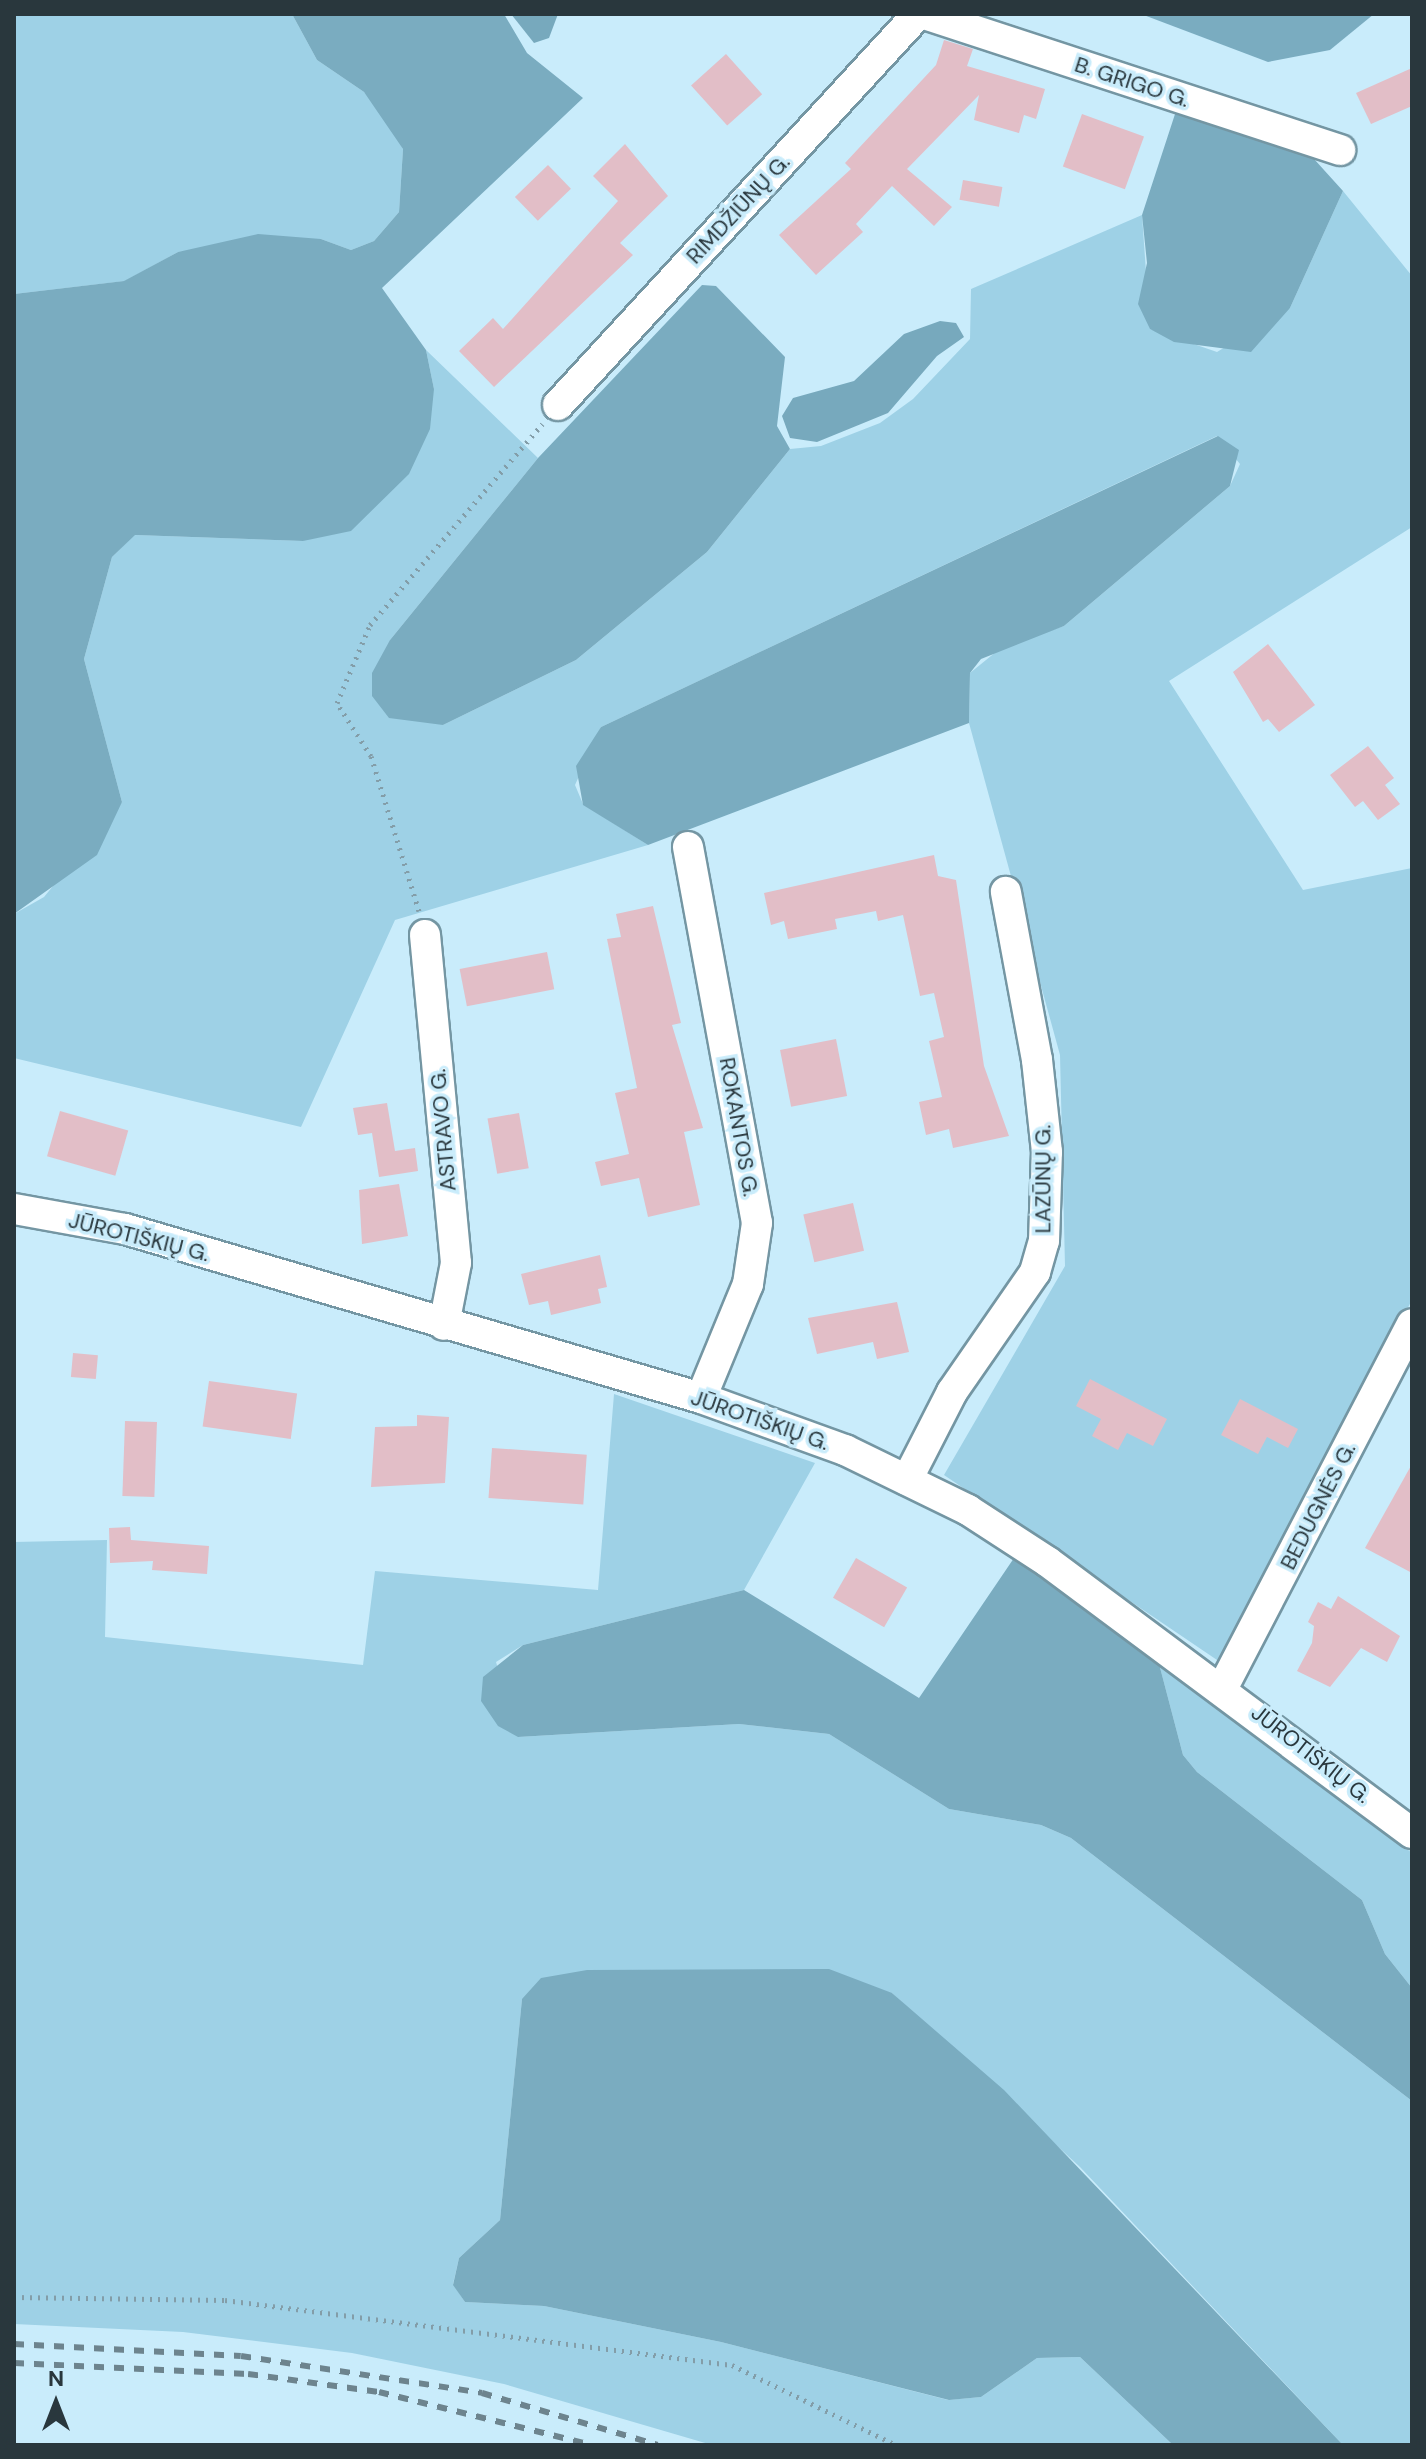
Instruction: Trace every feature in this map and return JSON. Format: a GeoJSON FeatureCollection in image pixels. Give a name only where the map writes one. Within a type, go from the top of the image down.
{"type":"FeatureCollection","features":[{"type":"Feature","properties":{"kind":"street","name":"B. GRIGO G."},"geometry":{"type":"LineString","coordinates":[[921,14],[1340,150]]}},
{"type":"Feature","properties":{"kind":"street","name":"RIMDŽIŪNŲ G."},"geometry":{"type":"LineString","coordinates":[[558,405],[921,14]]}},
{"type":"Feature","properties":{"kind":"street","name":"ROKANTOS G."},"geometry":{"type":"LineString","coordinates":[[688,847],[757,1223],[748,1284],[701,1398]]}},
{"type":"Feature","properties":{"kind":"street","name":"LAZŪNŲ G."},"geometry":{"type":"LineString","coordinates":[[907,1480],[952,1392],[1035,1272],[1044,1241],[1041,1091],[1006,892]]}},
{"type":"Feature","properties":{"kind":"street","name":"ASTRAVO G."},"geometry":{"type":"LineString","coordinates":[[425,935],[456,1263],[444,1325]]}},
{"type":"Feature","properties":{"kind":"street","name":"JŪROTIŠKIŲ G."},"geometry":{"type":"LineString","coordinates":[[14,1209],[125,1229],[701,1398],[907,1480],[1048,1562],[1223,1687],[1412,1833]]}},
{"type":"Feature","properties":{"kind":"street","name":"BEDUGNĖS G."},"geometry":{"type":"LineString","coordinates":[[1223,1687],[1412,1324]]}},
{"type":"Feature","properties":{"kind":"path"},"geometry":{"type":"LineString","coordinates":[[425,935],[371,756],[337,703],[370,625],[558,405]]}},
{"type":"Feature","properties":{"kind":"path"},"geometry":{"type":"LineString","coordinates":[[14,2297],[225,2300],[732,2365],[896,2445]]}},
{"type":"Feature","properties":{"kind":"shaded area"},"geometry":{"type":"Polygon","coordinates":[[[14,14],[292,14],[317,60],[364,92],[390,121],[403,149],[399,212],[374,241],[351,250],[321,239],[178,252],[125,281],[14,294],[14,14]]]}},
{"type":"Feature","properties":{"kind":"shaded area"},"geometry":{"type":"Polygon","coordinates":[[[292,14],[504,14],[527,53],[583,98],[382,288],[426,350],[434,389],[430,429],[409,474],[351,531],[303,541],[135,535],[112,557],[84,659],[122,802],[97,855],[14,914],[14,294],[124,281],[178,252],[258,234],[321,239],[351,250],[374,241],[399,212],[403,149],[364,92],[317,60],[292,14]]]}},
{"type":"Feature","properties":{"kind":"shaded area"},"geometry":{"type":"Polygon","coordinates":[[[511,14],[558,14],[549,38],[534,43],[511,14]]]}},
{"type":"Feature","properties":{"kind":"shaded area"},"geometry":{"type":"Polygon","coordinates":[[[1141,14],[1374,14],[1330,50],[1268,62],[1141,14]]]}},
{"type":"Feature","properties":{"kind":"shaded area"},"geometry":{"type":"Polygon","coordinates":[[[1176,111],[1305,149],[1343,191],[1290,308],[1251,352],[1174,342],[1150,329],[1138,304],[1147,263],[1142,215],[1176,111]]]}},
{"type":"Feature","properties":{"kind":"shaded area"},"geometry":{"type":"Polygon","coordinates":[[[1343,191],[1412,276],[1412,527],[1169,681],[1303,890],[1412,868],[1412,1300],[1220,1662],[944,1475],[1065,1266],[1060,1055],[969,723],[970,673],[1002,647],[1064,626],[1230,486],[1240,464],[1217,436],[601,727],[575,785],[583,804],[648,845],[395,920],[301,1127],[14,1058],[14,914],[44,897],[122,802],[84,659],[112,557],[134,535],[303,541],[434,389],[426,350],[538,458],[390,640],[443,725],[576,660],[707,552],[790,449],[821,446],[880,423],[913,399],[970,339],[971,289],[1142,215],[1150,329],[1217,352],[1290,308],[1343,191]]]}},
{"type":"Feature","properties":{"kind":"shaded area"},"geometry":{"type":"Polygon","coordinates":[[[702,285],[716,286],[785,357],[777,426],[790,449],[707,552],[576,660],[443,725],[389,718],[372,696],[372,673],[390,640],[538,458],[702,285]]]}},
{"type":"Feature","properties":{"kind":"shaded area"},"geometry":{"type":"Polygon","coordinates":[[[940,321],[956,323],[964,337],[937,356],[888,413],[817,442],[790,438],[782,416],[793,398],[854,381],[904,334],[940,321]]]}},
{"type":"Feature","properties":{"kind":"shaded area"},"geometry":{"type":"Polygon","coordinates":[[[1218,436],[1239,450],[1230,486],[1064,626],[981,659],[970,673],[969,723],[648,845],[583,805],[576,766],[601,727],[1218,436]]]}},
{"type":"Feature","properties":{"kind":"shaded area"},"geometry":{"type":"Polygon","coordinates":[[[614,1394],[815,1463],[744,1590],[523,1645],[496,1662],[518,1737],[739,1724],[829,1734],[949,1809],[1041,1825],[1071,1838],[1412,2101],[1412,2445],[1343,2445],[1080,2167],[892,1993],[522,1999],[500,2220],[459,2258],[453,2284],[465,2302],[544,2306],[721,2342],[948,2400],[981,2397],[1037,2358],[1080,2357],[1173,2445],[712,2445],[504,2384],[352,2353],[183,2332],[14,2324],[14,1542],[107,1540],[105,1637],[363,1665],[375,1571],[598,1590],[614,1394]]]}},
{"type":"Feature","properties":{"kind":"shaded area"},"geometry":{"type":"Polygon","coordinates":[[[1014,1558],[1157,1656],[1183,1755],[1197,1772],[1362,1900],[1385,1954],[1412,1988],[1412,2101],[1071,1838],[1041,1825],[949,1809],[829,1734],[739,1724],[518,1737],[498,1726],[481,1701],[483,1677],[523,1645],[744,1590],[919,1698],[1014,1558]]]}},
{"type":"Feature","properties":{"kind":"shaded area"},"geometry":{"type":"Polygon","coordinates":[[[1157,1656],[1412,1853],[1412,1988],[1385,1954],[1362,1900],[1197,1772],[1183,1755],[1157,1656]]]}},
{"type":"Feature","properties":{"kind":"shaded area"},"geometry":{"type":"Polygon","coordinates":[[[829,1969],[892,1993],[1004,2090],[1343,2445],[1173,2445],[1080,2357],[1037,2358],[981,2397],[949,2400],[721,2342],[544,2306],[465,2302],[453,2285],[459,2258],[500,2220],[522,1999],[541,1978],[587,1970],[829,1969]]]}},
{"type":"Feature","properties":{"kind":"building"},"geometry":{"type":"Polygon","coordinates":[[[944,40],[973,49],[967,66],[1045,89],[1036,119],[1024,115],[1019,133],[974,120],[979,95],[907,169],[952,207],[934,226],[892,186],[856,224],[863,232],[816,275],[779,235],[851,169],[845,163],[936,65],[944,40]]]}},
{"type":"Feature","properties":{"kind":"building"},"geometry":{"type":"Polygon","coordinates":[[[726,54],[762,94],[727,126],[691,85],[726,54]]]}},
{"type":"Feature","properties":{"kind":"building"},"geometry":{"type":"Polygon","coordinates":[[[1412,68],[1412,106],[1371,124],[1356,93],[1412,68]]]}},
{"type":"Feature","properties":{"kind":"building"},"geometry":{"type":"Polygon","coordinates":[[[1082,114],[1144,137],[1125,189],[1063,167],[1082,114]]]}},
{"type":"Feature","properties":{"kind":"building"},"geometry":{"type":"Polygon","coordinates":[[[625,144],[668,196],[620,243],[633,255],[494,387],[459,351],[493,318],[503,329],[618,201],[593,176],[625,144]]]}},
{"type":"Feature","properties":{"kind":"building"},"geometry":{"type":"Polygon","coordinates":[[[548,165],[571,189],[538,221],[515,197],[548,165]]]}},
{"type":"Feature","properties":{"kind":"building"},"geometry":{"type":"Polygon","coordinates":[[[963,180],[1002,187],[999,207],[960,200],[963,180]]]}},
{"type":"Feature","properties":{"kind":"building"},"geometry":{"type":"Polygon","coordinates":[[[1268,644],[1315,705],[1279,732],[1268,719],[1263,722],[1233,672],[1268,644]]]}},
{"type":"Feature","properties":{"kind":"building"},"geometry":{"type":"Polygon","coordinates":[[[1368,746],[1394,778],[1385,785],[1400,804],[1378,820],[1363,801],[1355,807],[1330,775],[1368,746]]]}},
{"type":"Feature","properties":{"kind":"building"},"geometry":{"type":"Polygon","coordinates":[[[934,855],[938,876],[956,880],[984,1066],[1009,1136],[953,1148],[949,1129],[926,1135],[919,1102],[942,1097],[929,1041],[944,1037],[934,993],[920,996],[903,915],[878,921],[876,911],[835,919],[837,929],[788,939],[784,921],[771,925],[764,893],[934,855]]]}},
{"type":"Feature","properties":{"kind":"building"},"geometry":{"type":"Polygon","coordinates":[[[653,906],[681,1023],[672,1025],[703,1128],[684,1132],[700,1205],[648,1217],[639,1178],[601,1186],[595,1162],[629,1154],[615,1093],[637,1088],[607,939],[621,937],[616,914],[653,906]]]}},
{"type":"Feature","properties":{"kind":"building"},"geometry":{"type":"Polygon","coordinates":[[[547,952],[554,989],[467,1006],[460,969],[547,952]]]}},
{"type":"Feature","properties":{"kind":"building"},"geometry":{"type":"Polygon","coordinates":[[[836,1039],[847,1096],[791,1107],[780,1050],[836,1039]]]}},
{"type":"Feature","properties":{"kind":"building"},"geometry":{"type":"Polygon","coordinates":[[[387,1103],[395,1151],[415,1148],[418,1171],[379,1177],[372,1133],[358,1135],[353,1108],[387,1103]]]}},
{"type":"Feature","properties":{"kind":"building"},"geometry":{"type":"Polygon","coordinates":[[[60,1111],[128,1131],[115,1176],[47,1156],[60,1111]]]}},
{"type":"Feature","properties":{"kind":"building"},"geometry":{"type":"Polygon","coordinates":[[[519,1113],[529,1168],[497,1174],[487,1119],[519,1113]]]}},
{"type":"Feature","properties":{"kind":"building"},"geometry":{"type":"Polygon","coordinates":[[[399,1184],[408,1236],[362,1244],[359,1190],[399,1184]]]}},
{"type":"Feature","properties":{"kind":"building"},"geometry":{"type":"Polygon","coordinates":[[[853,1203],[864,1251],[814,1262],[803,1214],[853,1203]]]}},
{"type":"Feature","properties":{"kind":"building"},"geometry":{"type":"Polygon","coordinates":[[[600,1255],[607,1287],[598,1289],[601,1303],[551,1315],[548,1301],[529,1305],[521,1274],[600,1255]]]}},
{"type":"Feature","properties":{"kind":"building"},"geometry":{"type":"Polygon","coordinates":[[[897,1302],[909,1352],[877,1359],[873,1342],[817,1354],[808,1318],[897,1302]]]}},
{"type":"Feature","properties":{"kind":"building"},"geometry":{"type":"Polygon","coordinates":[[[73,1353],[98,1355],[96,1379],[71,1377],[73,1353]]]}},
{"type":"Feature","properties":{"kind":"building"},"geometry":{"type":"Polygon","coordinates":[[[1090,1379],[1167,1419],[1153,1446],[1127,1433],[1118,1450],[1092,1436],[1101,1419],[1076,1406],[1090,1379]]]}},
{"type":"Feature","properties":{"kind":"building"},"geometry":{"type":"Polygon","coordinates":[[[209,1381],[297,1393],[291,1439],[203,1427],[209,1381]]]}},
{"type":"Feature","properties":{"kind":"building"},"geometry":{"type":"Polygon","coordinates":[[[1240,1399],[1298,1429],[1288,1448],[1267,1437],[1258,1454],[1221,1435],[1240,1399]]]}},
{"type":"Feature","properties":{"kind":"building"},"geometry":{"type":"Polygon","coordinates":[[[417,1415],[449,1417],[445,1483],[371,1487],[375,1427],[417,1426],[417,1415]]]}},
{"type":"Feature","properties":{"kind":"building"},"geometry":{"type":"Polygon","coordinates":[[[125,1421],[157,1422],[154,1497],[122,1496],[125,1421]]]}},
{"type":"Feature","properties":{"kind":"building"},"geometry":{"type":"Polygon","coordinates":[[[492,1448],[587,1455],[583,1505],[489,1498],[492,1448]]]}},
{"type":"Feature","properties":{"kind":"building"},"geometry":{"type":"Polygon","coordinates":[[[1412,1464],[1412,1573],[1365,1548],[1412,1464]]]}},
{"type":"Feature","properties":{"kind":"building"},"geometry":{"type":"Polygon","coordinates":[[[130,1527],[131,1540],[209,1546],[207,1574],[152,1570],[153,1561],[110,1563],[109,1528],[130,1527]]]}},
{"type":"Feature","properties":{"kind":"building"},"geometry":{"type":"Polygon","coordinates":[[[856,1558],[907,1588],[884,1627],[833,1598],[856,1558]]]}},
{"type":"Feature","properties":{"kind":"building"},"geometry":{"type":"Polygon","coordinates":[[[1338,1596],[1400,1636],[1387,1662],[1361,1648],[1330,1687],[1297,1671],[1312,1643],[1314,1626],[1308,1622],[1318,1602],[1331,1609],[1338,1596]]]}},
{"type":"Feature","properties":{"kind":"railway"},"geometry":{"type":"LineString","coordinates":[[14,2344],[241,2356],[482,2393],[657,2445]]}},
{"type":"Feature","properties":{"kind":"railway"},"geometry":{"type":"LineString","coordinates":[[14,2363],[248,2374],[379,2392],[592,2445]]}}]}
